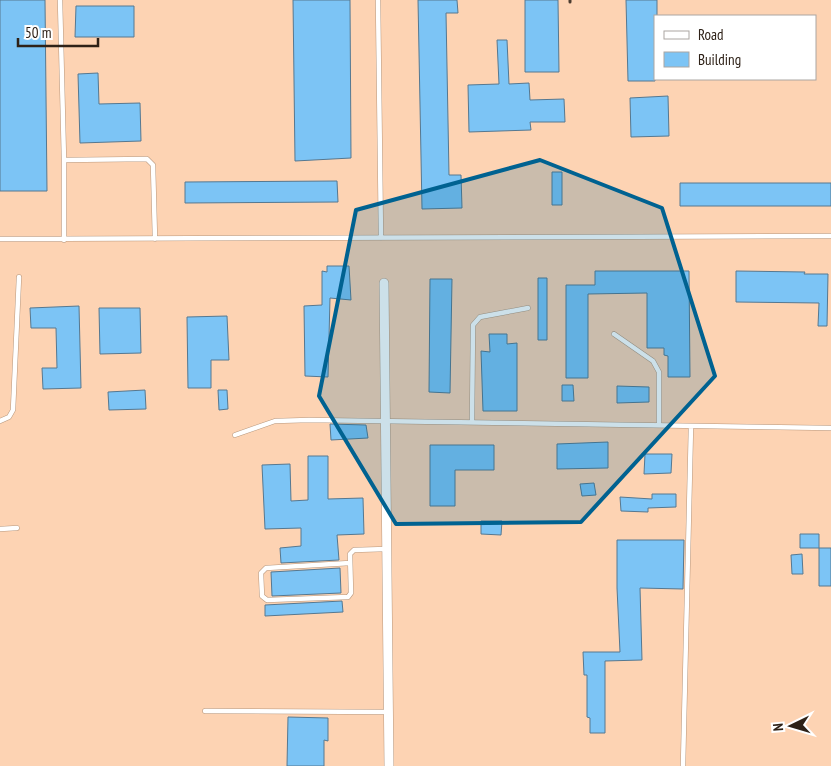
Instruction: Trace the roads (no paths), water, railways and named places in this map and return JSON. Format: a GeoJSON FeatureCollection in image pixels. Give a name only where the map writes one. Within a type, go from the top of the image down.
{"type":"FeatureCollection","features":[{"type":"Feature","properties":{"kind":"street"},"geometry":{"type":"LineString","coordinates":[[384,283],[389,766]]}},
{"type":"Feature","properties":{"kind":"lane"},"geometry":{"type":"LineString","coordinates":[[60,0],[64,240]]}},
{"type":"Feature","properties":{"kind":"lane"},"geometry":{"type":"LineString","coordinates":[[378,0],[381,238]]}},
{"type":"Feature","properties":{"kind":"lane"},"geometry":{"type":"LineString","coordinates":[[64,160],[147,159],[153,165],[155,239]]}},
{"type":"Feature","properties":{"kind":"lane"},"geometry":{"type":"LineString","coordinates":[[0,239],[831,236]]}},
{"type":"Feature","properties":{"kind":"lane"},"geometry":{"type":"LineString","coordinates":[[0,421],[9,417],[13,410],[19,277]]}},
{"type":"Feature","properties":{"kind":"lane"},"geometry":{"type":"LineString","coordinates":[[472,422],[473,326],[480,317],[528,308]]}},
{"type":"Feature","properties":{"kind":"lane"},"geometry":{"type":"LineString","coordinates":[[614,334],[652,361],[659,372],[659,425]]}},
{"type":"Feature","properties":{"kind":"lane"},"geometry":{"type":"LineString","coordinates":[[235,435],[275,422],[309,420],[831,428]]}},
{"type":"Feature","properties":{"kind":"lane"},"geometry":{"type":"LineString","coordinates":[[683,766],[691,426]]}},
{"type":"Feature","properties":{"kind":"lane"},"geometry":{"type":"LineString","coordinates":[[0,529],[18,528]]}},
{"type":"Feature","properties":{"kind":"lane"},"geometry":{"type":"LineString","coordinates":[[350,563],[266,568],[261,573],[262,596],[267,600],[348,596],[351,593],[350,554],[354,550],[386,549]]}},
{"type":"Feature","properties":{"kind":"lane"},"geometry":{"type":"LineString","coordinates":[[205,710],[388,712]]}}]}
